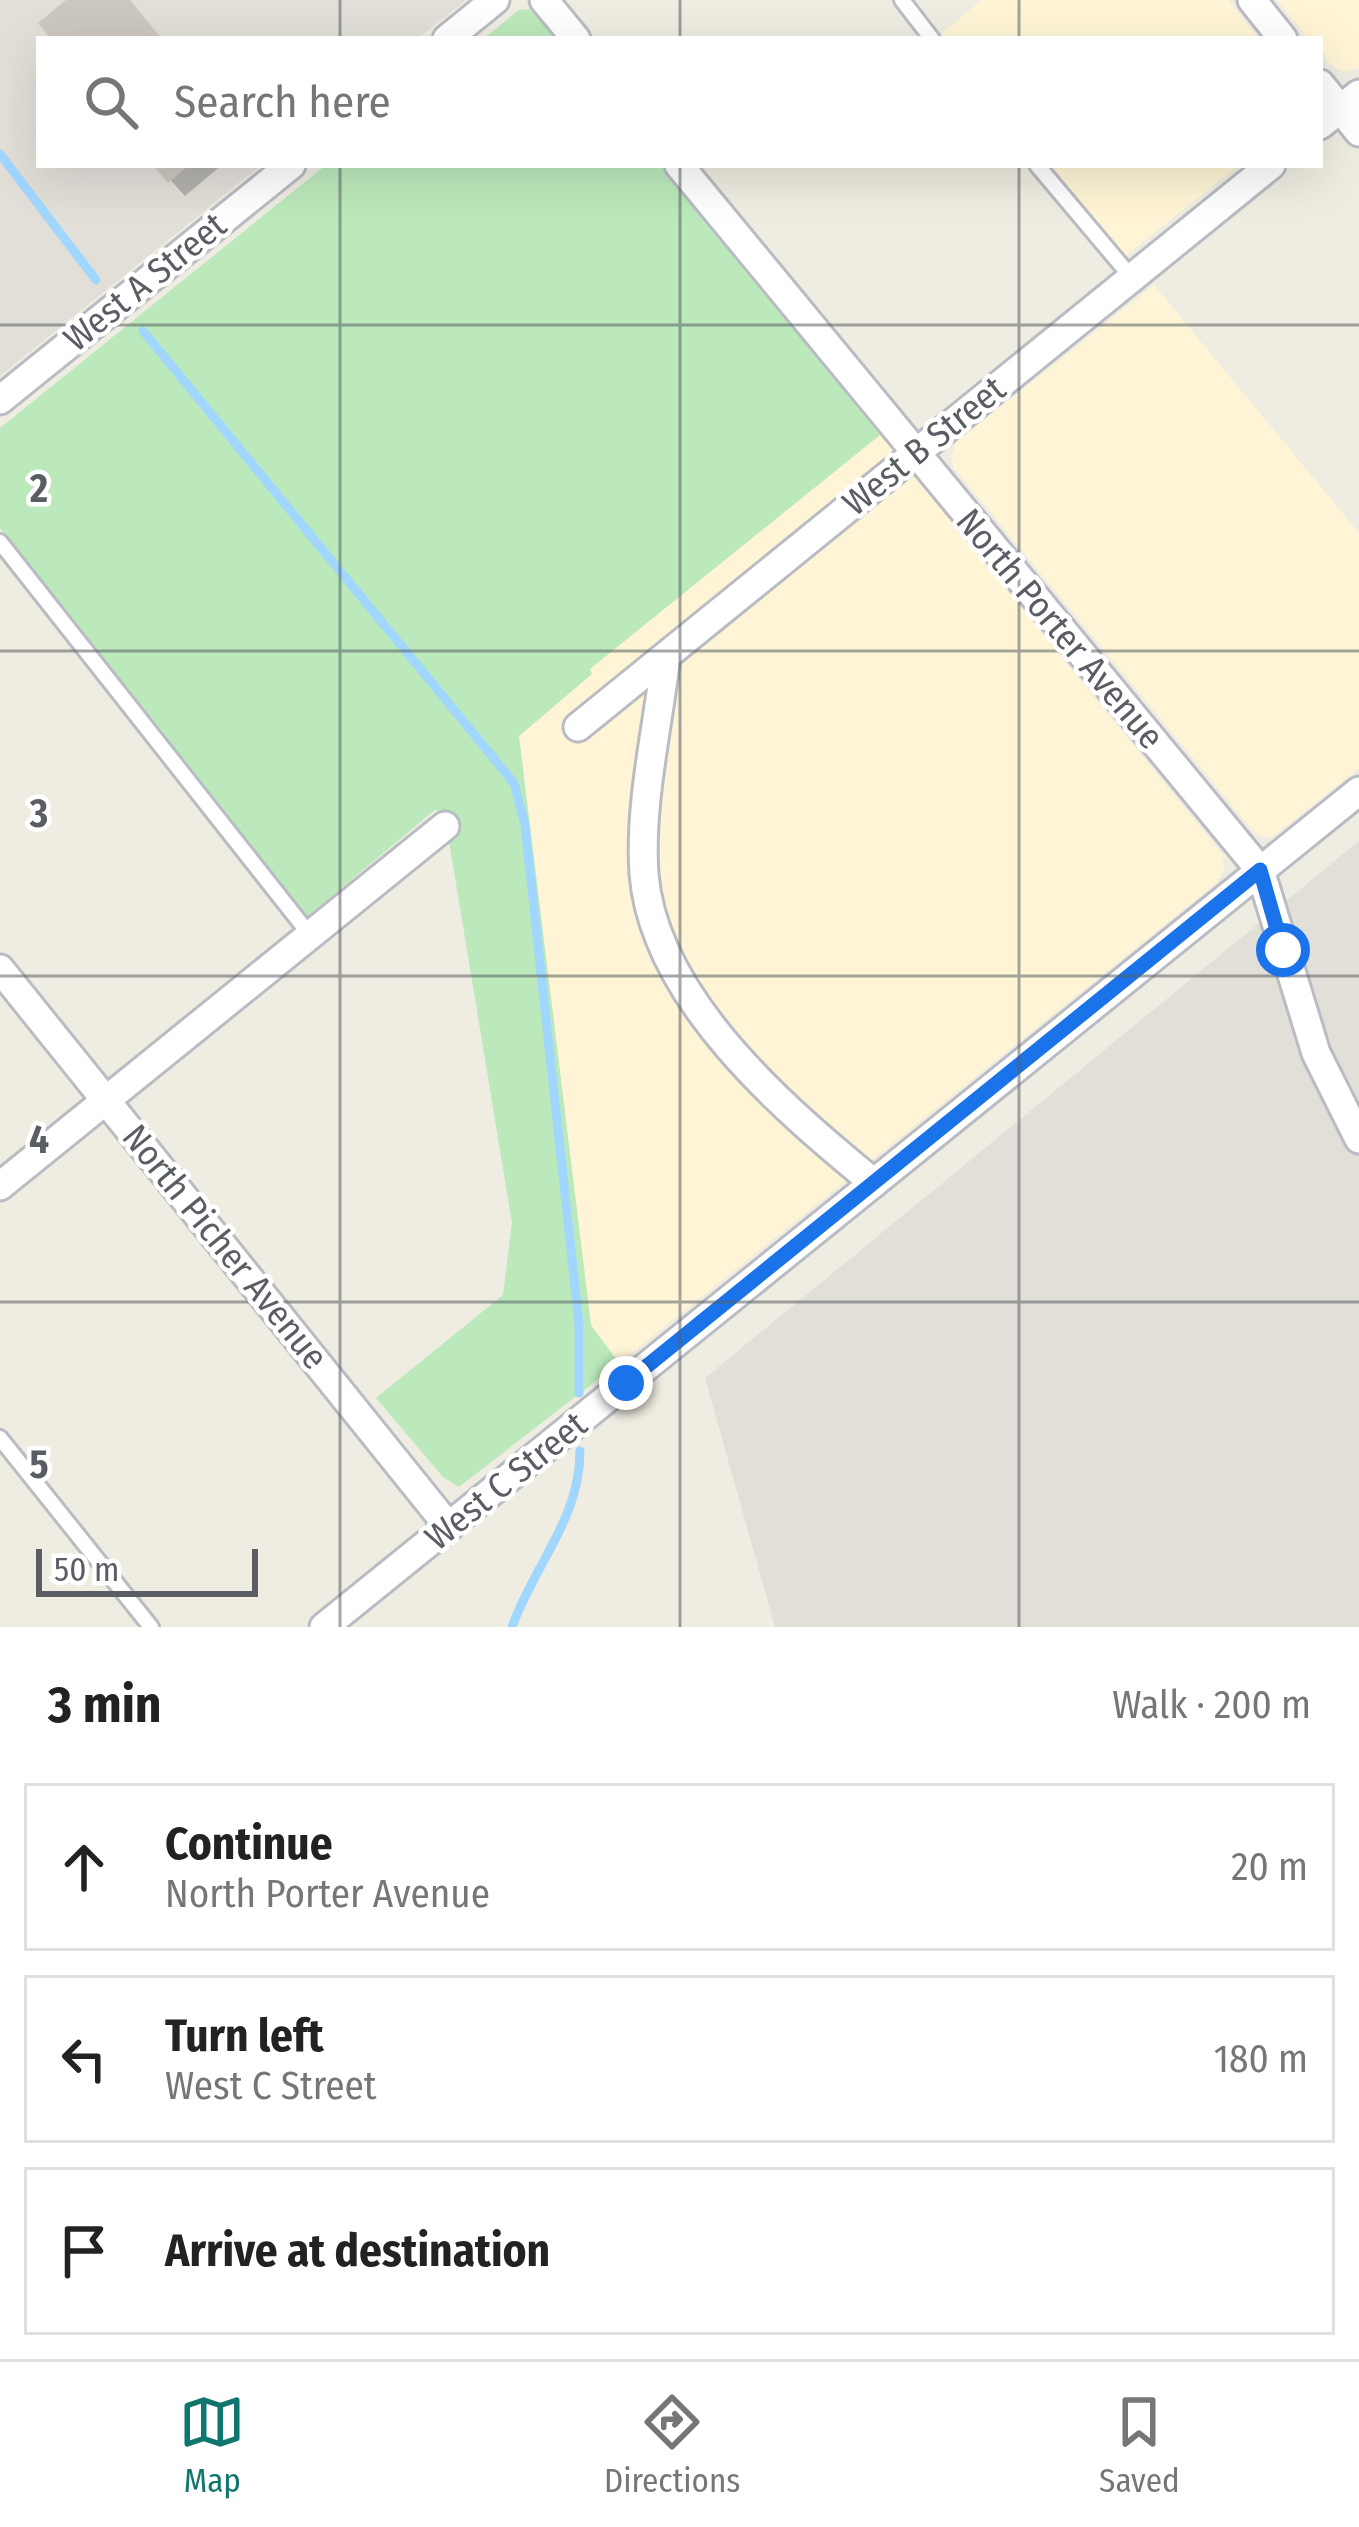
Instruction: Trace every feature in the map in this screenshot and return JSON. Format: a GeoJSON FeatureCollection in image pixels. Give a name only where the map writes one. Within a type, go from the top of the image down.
{"type":"FeatureCollection","features":[{"type":"Feature","properties":{"kind":"street"},"geometry":{"type":"LineString","coordinates":[[451,36],[495,0]]}},
{"type":"Feature","properties":{"kind":"street"},"geometry":{"type":"LineString","coordinates":[[544,0],[574,36]]}},
{"type":"Feature","properties":{"kind":"street"},"geometry":{"type":"LineString","coordinates":[[1252,0],[1281,36]]}},
{"type":"Feature","properties":{"kind":"street"},"geometry":{"type":"LineString","coordinates":[[1340,109],[1359,132]]}},
{"type":"Feature","properties":{"kind":"street","name":"West A Street"},"geometry":{"type":"LineString","coordinates":[[0,400],[287,168]]}},
{"type":"Feature","properties":{"kind":"street","name":"North Porter Avenue"},"geometry":{"type":"LineString","coordinates":[[681,168],[1260,870],[1316,1053],[1359,1139]]}},
{"type":"Feature","properties":{"kind":"street","name":"West B Street"},"geometry":{"type":"LineString","coordinates":[[578,727],[1267,168]]}},
{"type":"Feature","properties":{"kind":"street"},"geometry":{"type":"LineString","coordinates":[[666,656],[643,850],[654,915],[671,957],[721,1040],[776,1101],[874,1183]]}},
{"type":"Feature","properties":{"kind":"street","name":"West C Street"},"geometry":{"type":"LineString","coordinates":[[324,1627],[1359,791]]}},
{"type":"Feature","properties":{"kind":"street"},"geometry":{"type":"LineString","coordinates":[[0,1186],[445,826]]}},
{"type":"Feature","properties":{"kind":"street","name":"North Picher Avenue"},"geometry":{"type":"LineString","coordinates":[[0,969],[448,1527]]}},
{"type":"Feature","properties":{"kind":"lane"},"geometry":{"type":"LineString","coordinates":[[902,0],[930,36]]}},
{"type":"Feature","properties":{"kind":"lane"},"geometry":{"type":"LineString","coordinates":[[1040,168],[1132,278]]}},
{"type":"Feature","properties":{"kind":"lane"},"geometry":{"type":"LineString","coordinates":[[0,542],[310,935]]}},
{"type":"Feature","properties":{"kind":"lane"},"geometry":{"type":"LineString","coordinates":[[0,1438],[151,1627]]}},
{"type":"Feature","properties":{"kind":"shaded area"},"geometry":{"type":"Polygon","coordinates":[[[0,0],[466,0],[421,36],[36,36],[36,168],[257,168],[0,376],[0,0]]]}},
{"type":"Feature","properties":{"kind":"shaded area"},"geometry":{"type":"Polygon","coordinates":[[[982,0],[1228,0],[1257,36],[943,36],[982,0]]]}},
{"type":"Feature","properties":{"kind":"shaded area"},"geometry":{"type":"Polygon","coordinates":[[[1277,0],[1359,0],[1359,68],[1344,72],[1327,62],[1323,36],[1307,36],[1277,0]]]}},
{"type":"Feature","properties":{"kind":"shaded area"},"geometry":{"type":"Polygon","coordinates":[[[1050,168],[1235,168],[1123,258],[1050,168]]]}},
{"type":"Feature","properties":{"kind":"shaded area"},"geometry":{"type":"Polygon","coordinates":[[[1154,285],[1359,533],[1359,768],[1271,838],[1255,833],[954,468],[951,457],[956,442],[1154,285]]]}},
{"type":"Feature","properties":{"kind":"shaded area"},"geometry":{"type":"Polygon","coordinates":[[[880,435],[1223,855],[1224,870],[1215,884],[619,1363],[591,1325],[519,736],[591,675],[589,669],[880,435]]]}},
{"type":"Feature","properties":{"kind":"shaded area"},"geometry":{"type":"Polygon","coordinates":[[[1359,841],[1359,1627],[775,1627],[705,1378],[1359,841]]]}},
{"type":"Feature","properties":{"kind":"green space"},"geometry":{"type":"Polygon","coordinates":[[[529,9],[556,36],[487,36],[519,10],[529,9]]]}},
{"type":"Feature","properties":{"kind":"green space"},"geometry":{"type":"Polygon","coordinates":[[[322,168],[663,168],[880,435],[590,669],[592,674],[519,736],[591,1325],[619,1363],[459,1487],[443,1477],[376,1398],[503,1295],[512,1223],[449,841],[436,809],[307,917],[0,528],[0,428],[322,168]]]}},
{"type":"Feature","properties":{"kind":"building"},"geometry":{"type":"Polygon","coordinates":[[[66,0],[130,0],[160,36],[49,36],[38,23],[66,0]]]}},
{"type":"Feature","properties":{"kind":"building"},"geometry":{"type":"Polygon","coordinates":[[[156,168],[186,168],[168,183],[156,168]]]}},
{"type":"Feature","properties":{"kind":"waterway"},"geometry":{"type":"LineString","coordinates":[[0,154],[96,280]]}},
{"type":"Feature","properties":{"kind":"waterway"},"geometry":{"type":"LineString","coordinates":[[143,331],[514,783],[525,825],[579,1324],[579,1393]]}},
{"type":"Feature","properties":{"kind":"waterway"},"geometry":{"type":"LineString","coordinates":[[512,1627],[564,1520],[578,1476],[580,1451]]}},
{"type":"Feature","properties":{"kind":"route"},"geometry":{"type":"LineString","coordinates":[[626,1383],[1260,870],[1283,950]]}}]}
